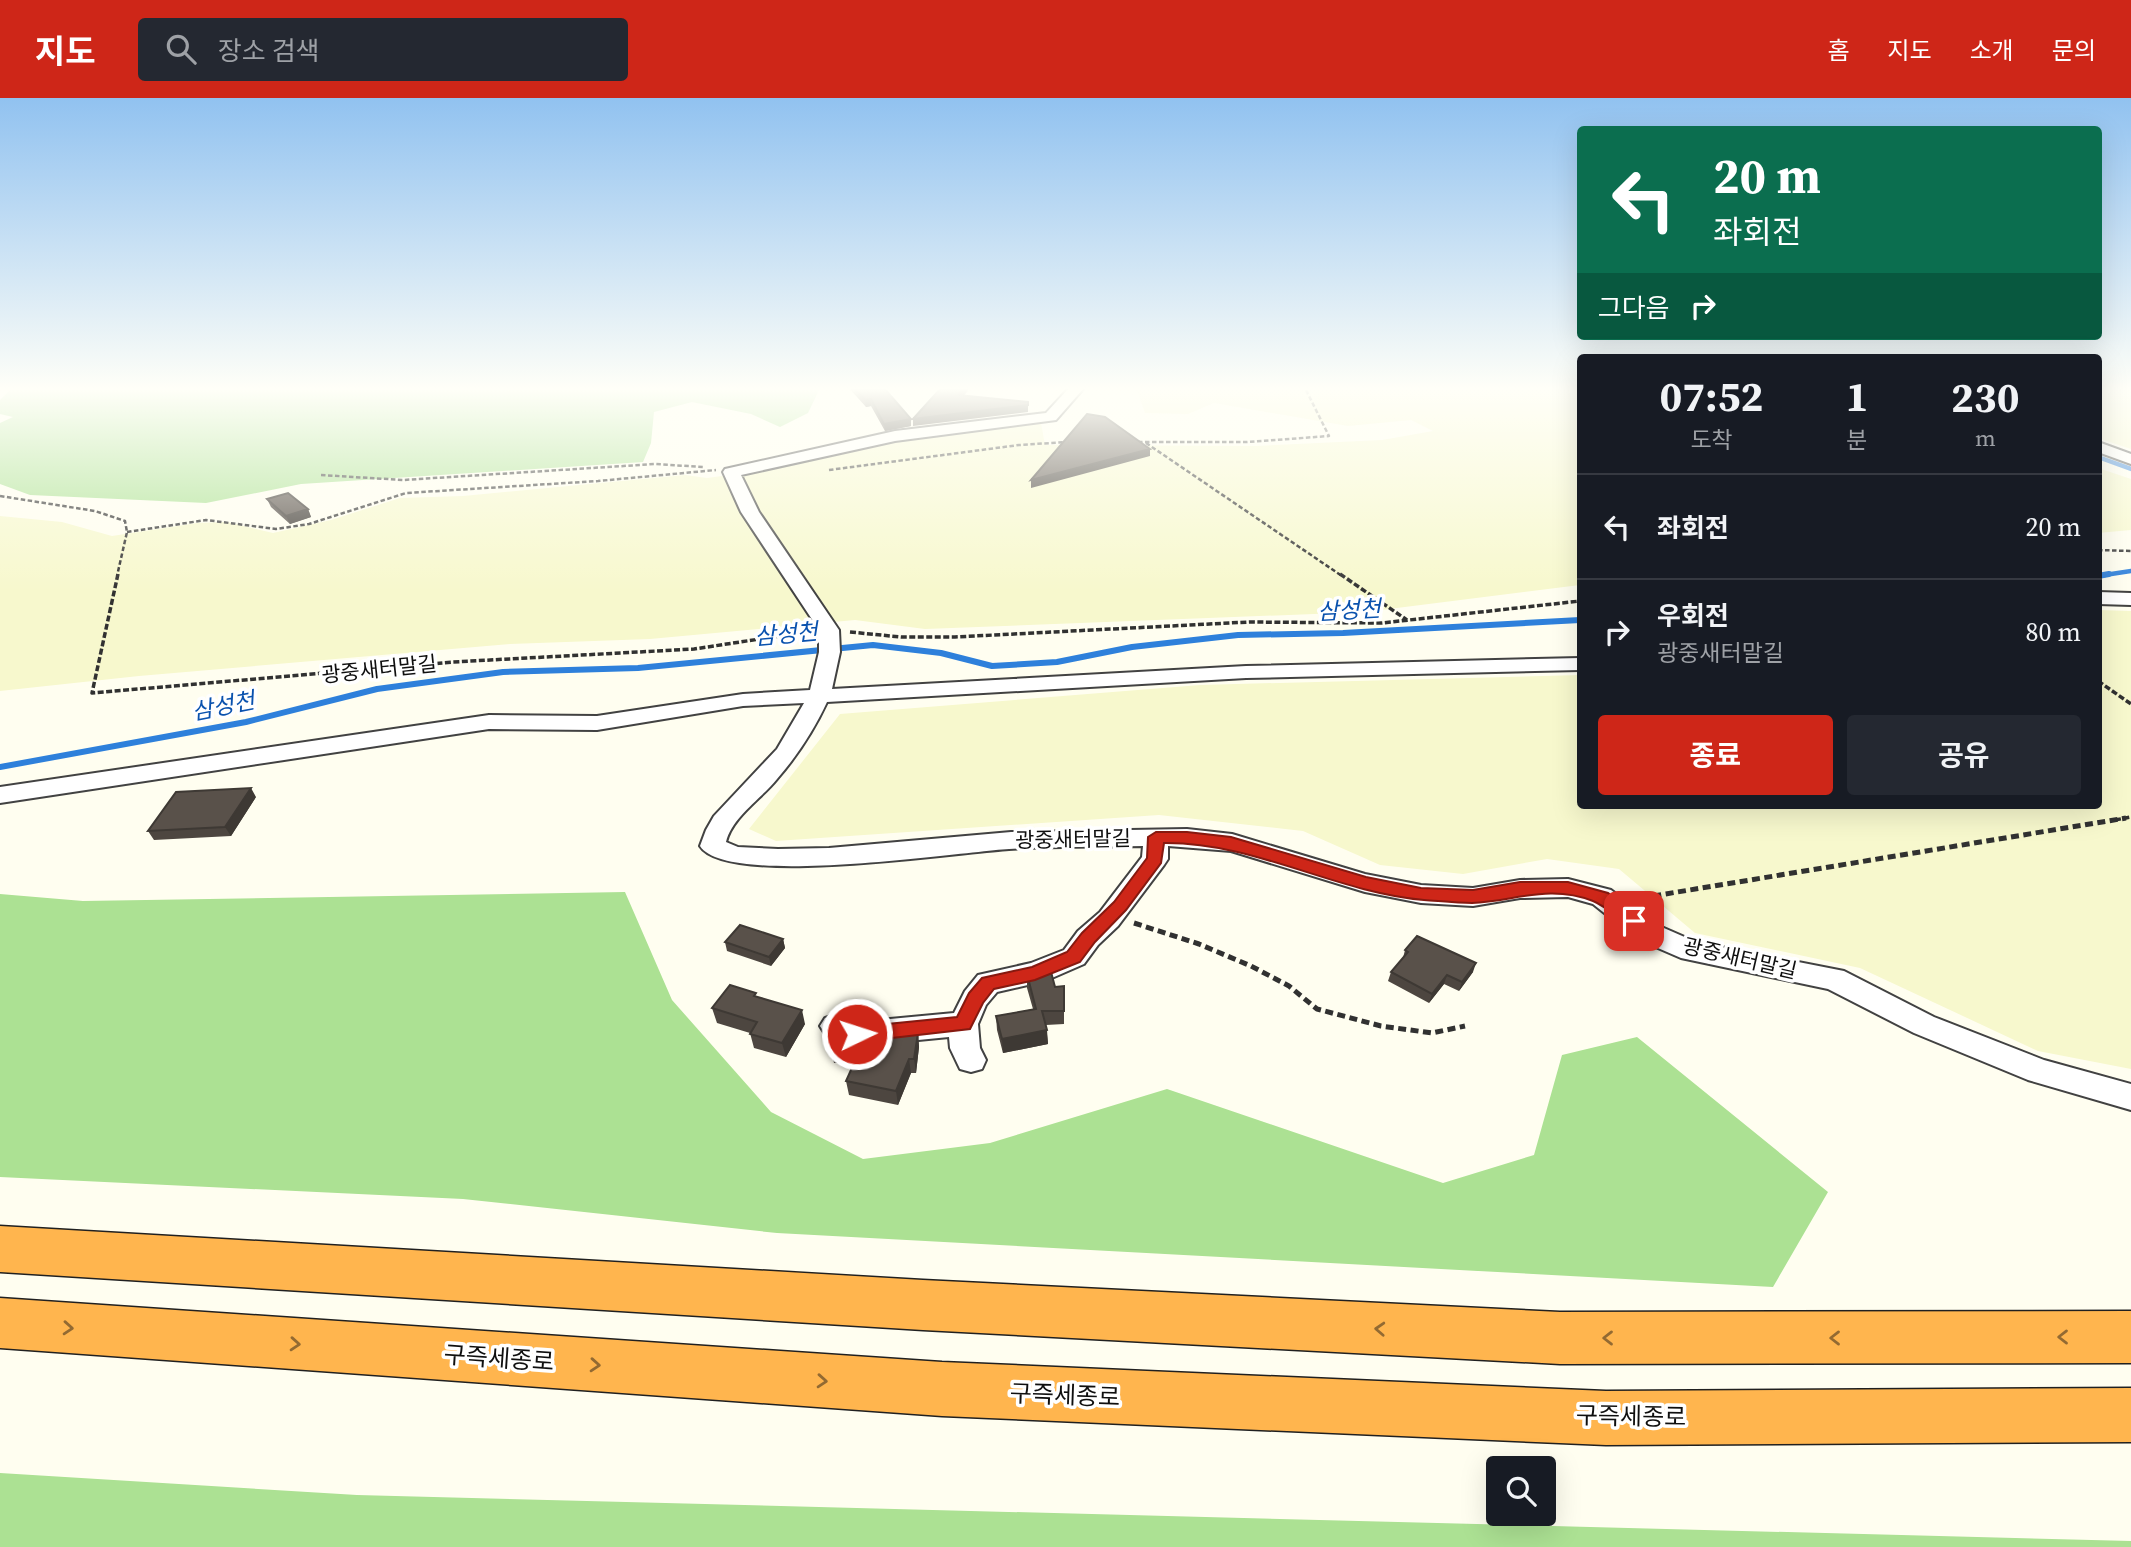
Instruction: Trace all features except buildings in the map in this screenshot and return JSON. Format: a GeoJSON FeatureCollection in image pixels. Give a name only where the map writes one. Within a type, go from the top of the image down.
{"type":"FeatureCollection","features":[{"type":"Feature","properties":{"kind":"highway"},"geometry":{"type":"LineString","coordinates":[[0,1249],[923,1305],[1560,1338],[2131,1337]]}},
{"type":"Feature","properties":{"kind":"highway","name":"구즉세종로"},"geometry":{"type":"LineString","coordinates":[[0,1323],[998,1392],[1606,1418],[2131,1415]]}},
{"type":"Feature","properties":{"kind":"street"},"geometry":{"type":"LineString","coordinates":[[799,456],[724,471],[829,635],[821,689]]}},
{"type":"Feature","properties":{"kind":"street"},"geometry":{"type":"LineString","coordinates":[[2102,598],[2131,599]]}},
{"type":"Feature","properties":{"kind":"street"},"geometry":{"type":"LineString","coordinates":[[0,795],[489,722],[597,723],[821,689],[1050,685],[1246,672],[1577,664]]}},
{"type":"Feature","properties":{"kind":"street","name":"광중새터말길"},"geometry":{"type":"LineString","coordinates":[[821,689],[794,740],[714,834],[713,846],[736,855],[778,858],[829,857],[1011,840],[1187,837],[1231,843],[1365,883],[1421,894],[1473,897],[1520,888],[1568,888],[1602,897],[1647,932],[1691,951],[1835,979],[1924,1025],[2039,1071],[2131,1097]]}},
{"type":"Feature","properties":{"kind":"street"},"geometry":{"type":"LineString","coordinates":[[971,1060],[965,1048],[963,1024],[975,999],[988,983],[1035,973],[1074,957],[1088,937],[1109,919],[1155,859],[1156,837]]}},
{"type":"Feature","properties":{"kind":"street"},"geometry":{"type":"LineString","coordinates":[[835,1026],[857,1034],[963,1024]]}},
{"type":"Feature","properties":{"kind":"path"},"geometry":{"type":"LineString","coordinates":[[828,470],[938,456]]}},
{"type":"Feature","properties":{"kind":"path"},"geometry":{"type":"LineString","coordinates":[[1164,456],[1407,620]]}},
{"type":"Feature","properties":{"kind":"path"},"geometry":{"type":"LineString","coordinates":[[321,475],[403,480],[655,464],[690,465],[724,471]]}},
{"type":"Feature","properties":{"kind":"path"},"geometry":{"type":"LineString","coordinates":[[0,496],[17,502],[116,517],[125,521],[127,532],[196,520],[236,521],[258,528],[277,529],[318,520],[382,498],[407,493],[724,471]]}},
{"type":"Feature","properties":{"kind":"path","name":"광중새터말길"},"geometry":{"type":"LineString","coordinates":[[127,532],[92,693],[453,662],[658,652],[829,635]]}},
{"type":"Feature","properties":{"kind":"path"},"geometry":{"type":"LineString","coordinates":[[2102,550],[2131,551]]}},
{"type":"Feature","properties":{"kind":"path"},"geometry":{"type":"LineString","coordinates":[[829,635],[955,637],[1249,622],[1370,623],[1577,601]]}},
{"type":"Feature","properties":{"kind":"path"},"geometry":{"type":"LineString","coordinates":[[2102,684],[2131,704]]}},
{"type":"Feature","properties":{"kind":"path"},"geometry":{"type":"LineString","coordinates":[[1602,897],[1633,899],[2131,817]]}},
{"type":"Feature","properties":{"kind":"path"},"geometry":{"type":"LineString","coordinates":[[1109,919],[1141,924],[1210,948],[1289,986],[1317,1009],[1381,1026],[1432,1033],[1465,1026]]}},
{"type":"Feature","properties":{"kind":"green space"},"geometry":{"type":"Polygon","coordinates":[[[0,456],[646,456],[643,462],[301,484],[206,503],[30,495],[0,484],[0,456]]]}},
{"type":"Feature","properties":{"kind":"green space"},"geometry":{"type":"Polygon","coordinates":[[[822,456],[1577,456],[1577,585],[1365,612],[925,629],[855,620],[650,639],[510,644],[139,676],[0,691],[0,516],[62,522],[112,536],[197,523],[227,522],[273,533],[331,520],[400,498],[463,496],[685,475],[707,478],[752,472],[822,456]]]}},
{"type":"Feature","properties":{"kind":"green space"},"geometry":{"type":"Polygon","coordinates":[[[2102,469],[2131,479],[2131,530],[2102,533],[2102,469]]]}},
{"type":"Feature","properties":{"kind":"green space"},"geometry":{"type":"Polygon","coordinates":[[[2102,610],[2131,611],[2131,1069],[2038,1051],[1860,968],[1695,933],[1619,869],[1547,859],[1463,874],[1380,865],[1303,831],[1159,815],[776,841],[749,829],[840,714],[1200,685],[1577,675],[1577,809],[2102,809],[2102,610]]]}},
{"type":"Feature","properties":{"kind":"green space"},"geometry":{"type":"Polygon","coordinates":[[[625,892],[672,1000],[771,1112],[863,1159],[990,1143],[1167,1089],[1443,1183],[1534,1155],[1562,1055],[1637,1037],[1828,1192],[1773,1287],[777,1233],[463,1199],[0,1177],[0,894],[83,901],[625,892]]]}},
{"type":"Feature","properties":{"kind":"green space"},"geometry":{"type":"Polygon","coordinates":[[[0,1473],[357,1495],[2131,1541],[2131,1547],[0,1547],[0,1473]]]}},
{"type":"Feature","properties":{"kind":"waterway"},"geometry":{"type":"LineString","coordinates":[[2102,458],[2131,469]]}},
{"type":"Feature","properties":{"kind":"waterway","name":"삼성천"},"geometry":{"type":"LineString","coordinates":[[2102,575],[2131,571]]}},
{"type":"Feature","properties":{"kind":"waterway","name":"삼성천"},"geometry":{"type":"LineString","coordinates":[[2102,575],[2109,574]]}},
{"type":"Feature","properties":{"kind":"waterway","name":"삼성천"},"geometry":{"type":"LineString","coordinates":[[0,767],[246,722],[377,689],[503,672],[638,668],[873,645],[941,653],[992,666],[1057,662],[1132,647],[1238,635],[1343,633],[1577,620]]}},
{"type":"Feature","properties":{"kind":"route"},"geometry":{"type":"LineString","coordinates":[[857,1034],[963,1024],[975,999],[988,983],[1035,973],[1074,957],[1088,937],[1120,906],[1155,859],[1156,837],[1187,837],[1231,843],[1365,883],[1421,894],[1473,897],[1520,888],[1568,888],[1602,897],[1634,921]]}}]}
